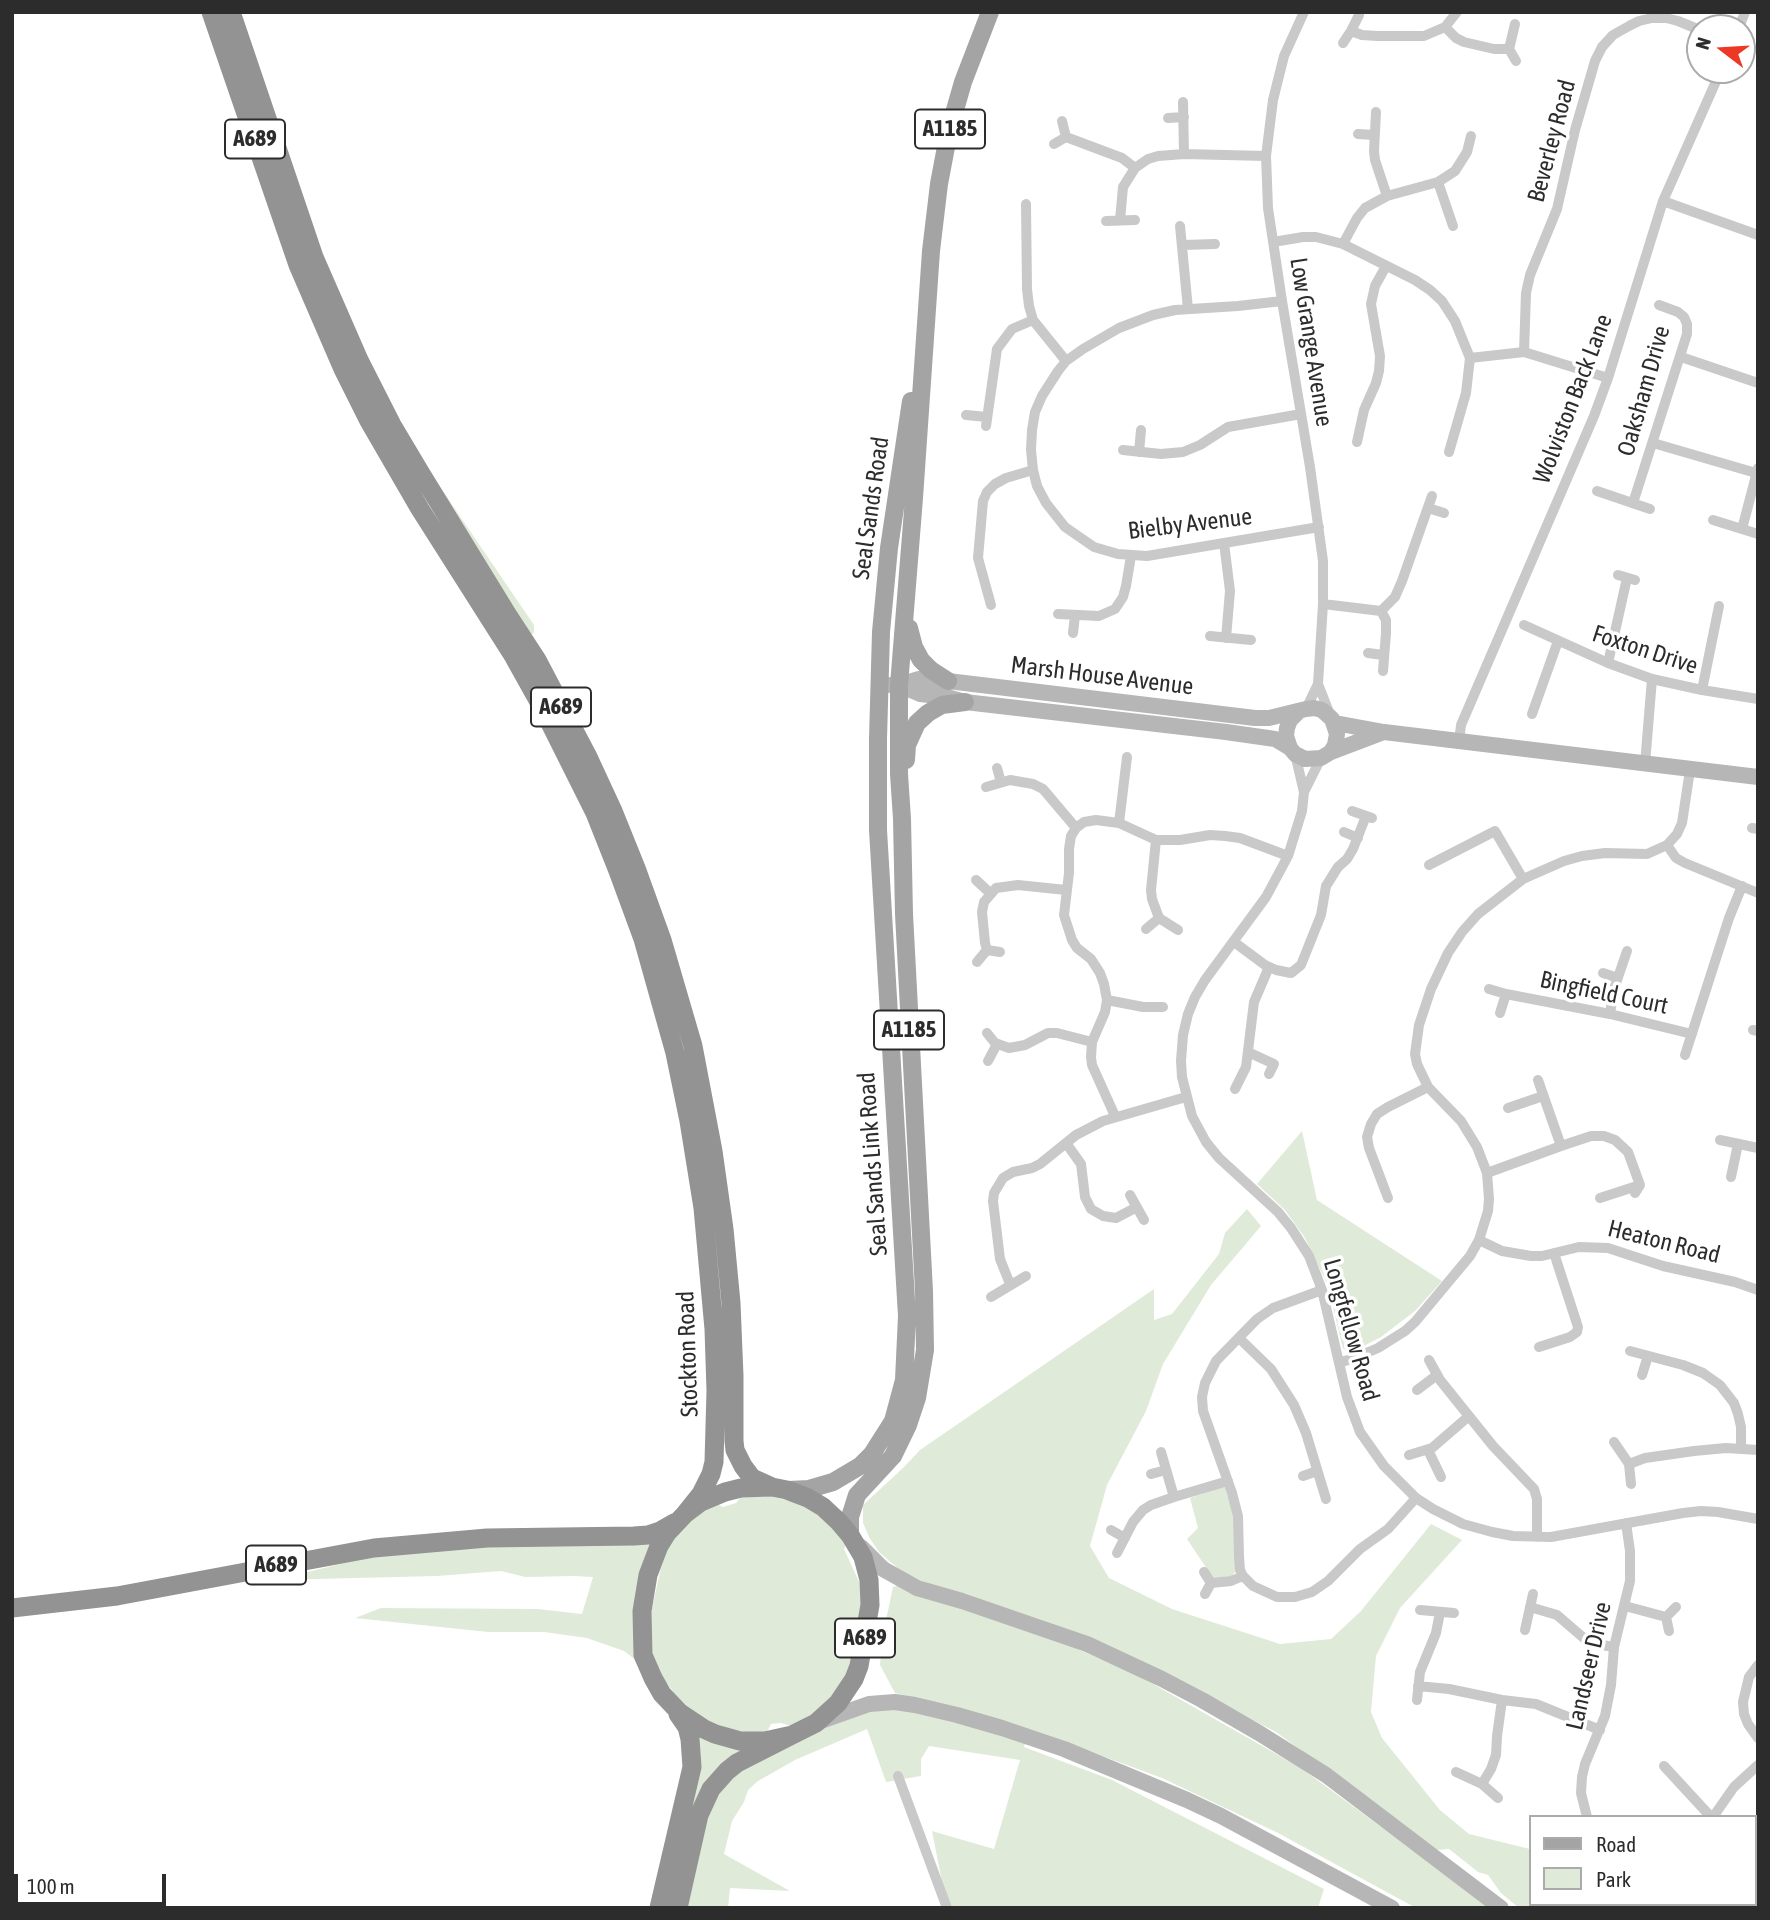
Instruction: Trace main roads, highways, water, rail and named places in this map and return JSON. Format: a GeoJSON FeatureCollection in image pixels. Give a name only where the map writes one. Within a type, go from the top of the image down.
{"type":"FeatureCollection","features":[{"type":"Feature","properties":{"kind":"highway","name":"A689"},"geometry":{"type":"LineString","coordinates":[[211,12],[230,39],[278,180],[364,371],[420,472],[537,660],[613,811],[676,986],[692,1046],[712,1187]]}},
{"type":"Feature","properties":{"kind":"highway","name":"A689"},"geometry":{"type":"LineString","coordinates":[[230,39],[231,12]]}},
{"type":"Feature","properties":{"kind":"highway","name":"Stockton Road"},"geometry":{"type":"LineString","coordinates":[[712,1187],[731,1303],[734,1441],[739,1459],[748,1473],[758,1482],[780,1489]]}},
{"type":"Feature","properties":{"kind":"highway","name":"Stockton Road"},"geometry":{"type":"LineString","coordinates":[[681,1517],[694,1504],[706,1484],[714,1462],[714,1329],[710,1270],[712,1187]]}},
{"type":"Feature","properties":{"kind":"highway","name":"A689"},"geometry":{"type":"LineString","coordinates":[[12,1608],[117,1596],[374,1548],[487,1538],[641,1536],[660,1531],[701,1502],[741,1488],[780,1489],[808,1499],[839,1522],[852,1538],[866,1566],[871,1593],[859,1666],[848,1690],[816,1723],[737,1763],[711,1789],[699,1815],[678,1908]]}},
{"type":"Feature","properties":{"kind":"highway","name":"A689"},"geometry":{"type":"LineString","coordinates":[[659,1908],[692,1767],[692,1748],[687,1727],[653,1678],[643,1654],[642,1611],[653,1560],[659,1546],[681,1517]]}},
{"type":"Feature","properties":{"kind":"highway","name":"A689"},"geometry":{"type":"LineString","coordinates":[[671,1703],[690,1721],[726,1738],[765,1741],[792,1735]]}},
{"type":"Feature","properties":{"kind":"main road","name":"Seal Sands Road"},"geometry":{"type":"LineString","coordinates":[[899,685],[931,251],[941,170],[963,82],[990,12]]}},
{"type":"Feature","properties":{"kind":"main road","name":"Seal Sands Road"},"geometry":{"type":"LineString","coordinates":[[879,684],[890,537],[912,394],[924,339]]}},
{"type":"Feature","properties":{"kind":"main road"},"geometry":{"type":"LineString","coordinates":[[905,599],[909,633],[914,647],[921,660],[948,681]]}},
{"type":"Feature","properties":{"kind":"main road","name":"Seal Sands Link Road"},"geometry":{"type":"LineString","coordinates":[[780,1489],[818,1487],[833,1482],[860,1466],[872,1454],[892,1421],[904,1380],[907,1304],[878,830],[879,684]]}},
{"type":"Feature","properties":{"kind":"main road","name":"Seal Sands Link Road"},"geometry":{"type":"LineString","coordinates":[[852,1538],[850,1517],[857,1495],[893,1456],[908,1425],[917,1398],[925,1350],[898,774],[899,685]]}},
{"type":"Feature","properties":{"kind":"main road","name":"A1185"},"geometry":{"type":"LineString","coordinates":[[902,819],[907,745],[917,723],[942,705],[965,702]]}}]}
